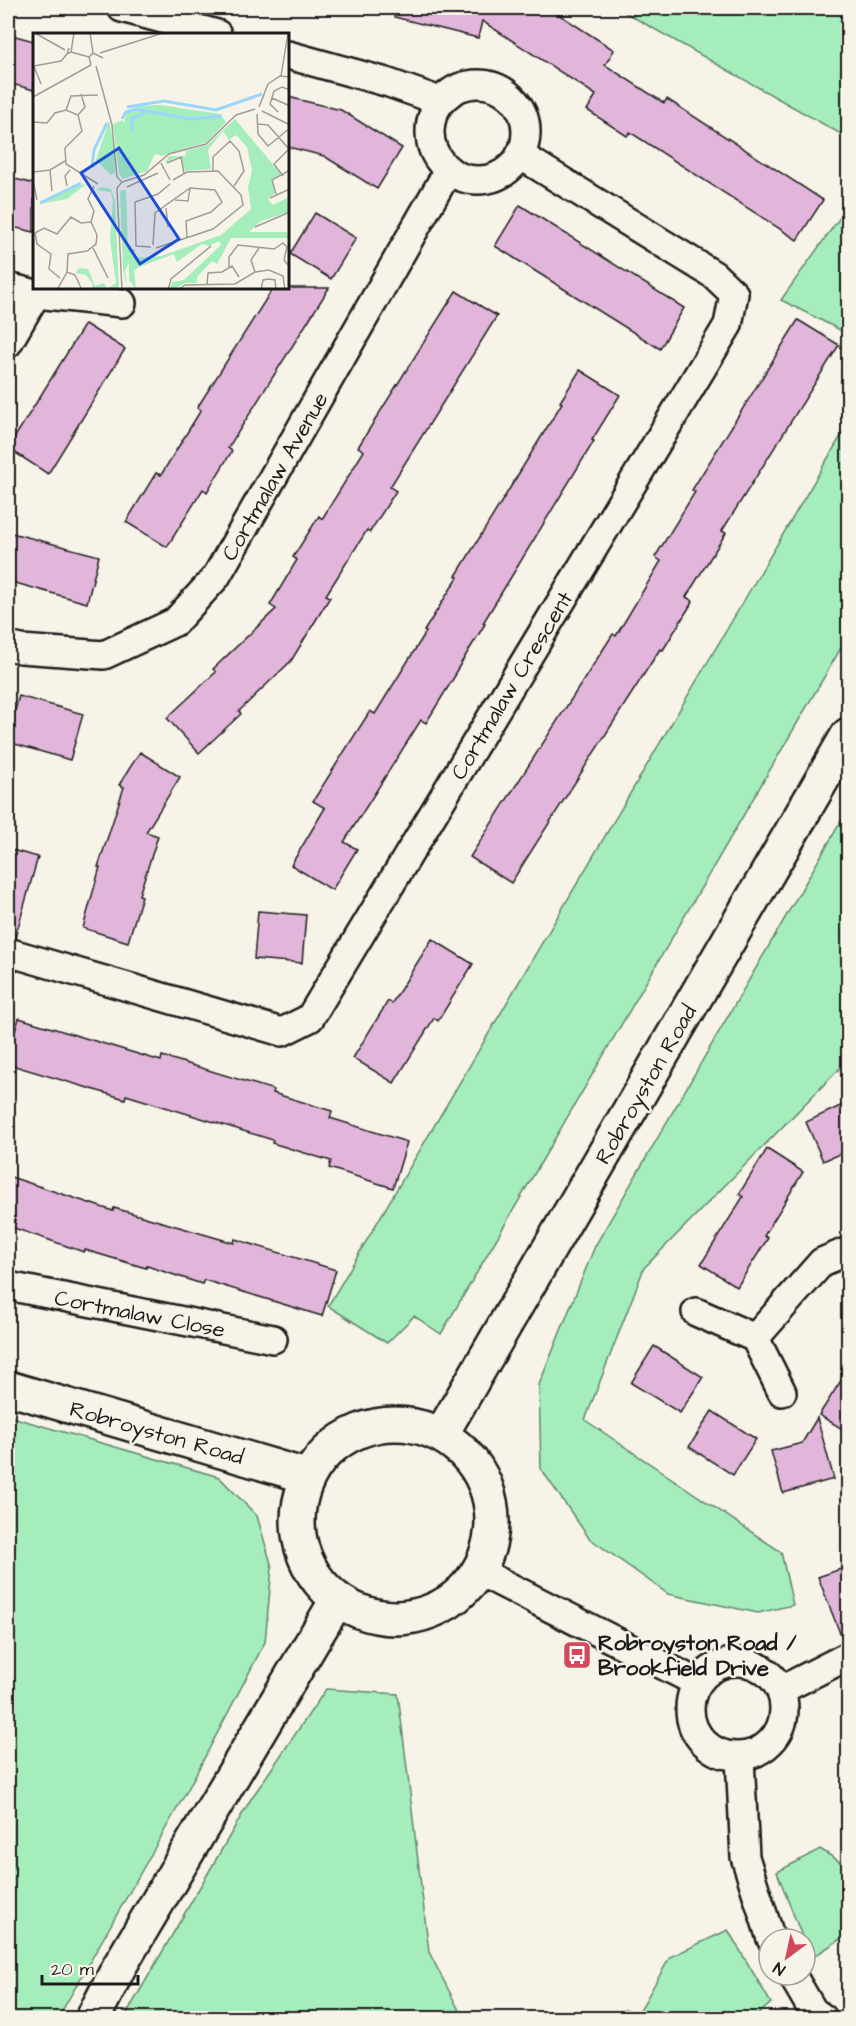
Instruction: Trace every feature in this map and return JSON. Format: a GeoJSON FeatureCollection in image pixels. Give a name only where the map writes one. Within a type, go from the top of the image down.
{"type":"FeatureCollection","features":[{"type":"Feature","properties":{"kind":"main road","name":"Robroyston Road"},"geometry":{"type":"LineString","coordinates":[[442,1433],[849,735]]}},
{"type":"Feature","properties":{"kind":"main road","name":"Robroyston Road"},"geometry":{"type":"LineString","coordinates":[[8,1388],[306,1476]]}},
{"type":"Feature","properties":{"kind":"main road"},"geometry":{"type":"LineString","coordinates":[[396,1422],[442,1433],[478,1465],[495,1521],[480,1572],[445,1606],[385,1619],[337,1600],[314,1577],[297,1534],[299,1498],[306,1476],[339,1439],[396,1422]]}},
{"type":"Feature","properties":{"kind":"main road"},"geometry":{"type":"LineString","coordinates":[[93,2019],[119,1967],[337,1600]]}},
{"type":"Feature","properties":{"kind":"street"},"geometry":{"type":"LineString","coordinates":[[122,8],[213,33]]}},
{"type":"Feature","properties":{"kind":"street"},"geometry":{"type":"LineString","coordinates":[[290,56],[386,82],[440,100]]}},
{"type":"Feature","properties":{"kind":"street"},"geometry":{"type":"LineString","coordinates":[[483,83],[498,87],[512,96],[521,109],[526,124],[526,140],[520,155],[510,168],[496,177],[480,180],[463,178],[448,171],[437,159],[430,145],[429,129],[432,114],[440,100],[452,90],[467,84],[483,83]]}},
{"type":"Feature","properties":{"kind":"street","name":"Cortmalaw Crescent"},"geometry":{"type":"LineString","coordinates":[[8,952],[282,1032],[310,1018],[728,325],[734,294],[714,275],[520,155]]}},
{"type":"Feature","properties":{"kind":"street","name":"Cortmalaw Avenue"},"geometry":{"type":"LineString","coordinates":[[8,646],[104,655],[175,622],[209,585],[222,567],[448,171]]}},
{"type":"Feature","properties":{"kind":"street"},"geometry":{"type":"LineString","coordinates":[[8,287],[36,294],[122,303]]}},
{"type":"Feature","properties":{"kind":"street"},"geometry":{"type":"LineString","coordinates":[[8,344],[36,294]]}},
{"type":"Feature","properties":{"kind":"street"},"geometry":{"type":"LineString","coordinates":[[755,1338],[822,1263],[849,1251]]}},
{"type":"Feature","properties":{"kind":"street","name":"Cortmalaw Close"},"geometry":{"type":"LineString","coordinates":[[8,1286],[273,1340]]}},
{"type":"Feature","properties":{"kind":"street"},"geometry":{"type":"LineString","coordinates":[[696,1312],[755,1338],[782,1392]]}},
{"type":"Feature","properties":{"kind":"street"},"geometry":{"type":"LineString","coordinates":[[480,1572],[696,1682]]}},
{"type":"Feature","properties":{"kind":"street"},"geometry":{"type":"LineString","coordinates":[[782,1690],[849,1656]]}},
{"type":"Feature","properties":{"kind":"street"},"geometry":{"type":"LineString","coordinates":[[738,1660],[760,1666],[782,1690],[785,1709],[779,1734],[762,1751],[741,1758],[719,1754],[694,1732],[689,1700],[696,1682],[717,1665],[738,1660]]}},
{"type":"Feature","properties":{"kind":"street"},"geometry":{"type":"LineString","coordinates":[[741,1758],[745,1857],[767,1927]]}},
{"type":"Feature","properties":{"kind":"street"},"geometry":{"type":"LineString","coordinates":[[798,1987],[813,2016]]}},
{"type":"Feature","properties":{"kind":"green space"},"geometry":{"type":"Polygon","coordinates":[[[617,8],[848,8],[848,138],[617,8]]]}},
{"type":"Feature","properties":{"kind":"green space"},"geometry":{"type":"Polygon","coordinates":[[[848,206],[848,334],[781,300],[848,206]]]}},
{"type":"Feature","properties":{"kind":"green space"},"geometry":{"type":"Polygon","coordinates":[[[848,424],[848,636],[441,1334],[414,1316],[387,1343],[328,1306],[848,424]]]}},
{"type":"Feature","properties":{"kind":"green space"},"geometry":{"type":"Polygon","coordinates":[[[848,809],[847,1061],[644,1268],[585,1420],[781,1552],[793,1605],[758,1613],[668,1594],[589,1538],[541,1469],[539,1385],[595,1246],[848,809]]]}},
{"type":"Feature","properties":{"kind":"green space"},"geometry":{"type":"Polygon","coordinates":[[[8,1416],[219,1477],[257,1516],[272,1567],[265,1642],[187,1791],[58,2018],[8,2018],[8,1860],[11,1853],[8,1814],[8,1416]]]}},
{"type":"Feature","properties":{"kind":"green space"},"geometry":{"type":"Polygon","coordinates":[[[326,1689],[398,1694],[429,1952],[463,2018],[124,2018],[251,1799],[326,1689]]]}},
{"type":"Feature","properties":{"kind":"green space"},"geometry":{"type":"Polygon","coordinates":[[[820,1849],[848,1867],[848,1934],[817,1954],[817,1927],[798,1927],[777,1872],[820,1849]]]}},
{"type":"Feature","properties":{"kind":"green space"},"geometry":{"type":"Polygon","coordinates":[[[728,1930],[757,1979],[757,1987],[762,1987],[771,2003],[754,2018],[644,2018],[639,2012],[670,1957],[728,1930]]]}},
{"type":"Feature","properties":{"kind":"building"},"geometry":{"type":"Polygon","coordinates":[[[395,8],[549,8],[614,50],[605,65],[664,103],[667,99],[823,200],[797,240],[630,132],[627,136],[587,110],[596,95],[482,21],[478,38],[394,17],[395,8]]]}},
{"type":"Feature","properties":{"kind":"building"},"geometry":{"type":"Polygon","coordinates":[[[8,34],[33,41],[33,90],[8,83],[8,34]]]}},
{"type":"Feature","properties":{"kind":"building"},"geometry":{"type":"Polygon","coordinates":[[[290,97],[341,110],[402,148],[377,189],[324,156],[290,148],[290,97]]]}},
{"type":"Feature","properties":{"kind":"building"},"geometry":{"type":"Polygon","coordinates":[[[8,177],[33,184],[33,232],[8,226],[8,177]]]}},
{"type":"Feature","properties":{"kind":"building"},"geometry":{"type":"Polygon","coordinates":[[[520,205],[684,308],[660,349],[495,246],[520,205]]]}},
{"type":"Feature","properties":{"kind":"building"},"geometry":{"type":"Polygon","coordinates":[[[315,213],[356,238],[331,279],[290,254],[315,213]]]}},
{"type":"Feature","properties":{"kind":"building"},"geometry":{"type":"Polygon","coordinates":[[[329,288],[228,448],[232,451],[207,492],[203,489],[167,547],[126,522],[156,473],[161,475],[201,410],[197,408],[272,290],[329,288]]]}},
{"type":"Feature","properties":{"kind":"building"},"geometry":{"type":"Polygon","coordinates":[[[456,291],[497,316],[390,487],[396,491],[370,532],[367,530],[326,595],[330,597],[291,661],[239,711],[241,714],[199,753],[167,718],[216,672],[213,669],[276,609],[270,605],[297,560],[293,557],[319,516],[322,519],[364,451],[358,447],[456,291]]]}},
{"type":"Feature","properties":{"kind":"building"},"geometry":{"type":"Polygon","coordinates":[[[798,320],[839,345],[722,531],[726,533],[686,597],[693,601],[511,883],[470,857],[613,634],[616,636],[661,561],[655,557],[695,492],[692,490],[798,320]]]}},
{"type":"Feature","properties":{"kind":"building"},"geometry":{"type":"Polygon","coordinates":[[[85,324],[125,349],[48,474],[8,448],[85,324]]]}},
{"type":"Feature","properties":{"kind":"building"},"geometry":{"type":"Polygon","coordinates":[[[580,370],[620,395],[483,623],[485,624],[426,723],[421,720],[344,842],[357,849],[332,890],[291,865],[325,808],[313,801],[370,711],[375,714],[426,632],[424,631],[458,577],[456,576],[580,370]]]}},
{"type":"Feature","properties":{"kind":"building"},"geometry":{"type":"Polygon","coordinates":[[[8,532],[99,556],[87,603],[8,581],[8,532]]]}},
{"type":"Feature","properties":{"kind":"building"},"geometry":{"type":"Polygon","coordinates":[[[19,696],[83,714],[70,760],[8,742],[19,696]]]}},
{"type":"Feature","properties":{"kind":"building"},"geometry":{"type":"Polygon","coordinates":[[[140,752],[180,777],[146,832],[158,836],[139,895],[142,896],[128,942],[83,928],[100,867],[98,867],[124,787],[119,785],[140,752]]]}},
{"type":"Feature","properties":{"kind":"building"},"geometry":{"type":"Polygon","coordinates":[[[8,849],[38,857],[15,938],[8,937],[8,849]]]}},
{"type":"Feature","properties":{"kind":"building"},"geometry":{"type":"Polygon","coordinates":[[[258,911],[306,915],[302,963],[254,959],[258,911]]]}},
{"type":"Feature","properties":{"kind":"building"},"geometry":{"type":"Polygon","coordinates":[[[432,939],[473,964],[438,1021],[434,1018],[394,1083],[353,1058],[388,1001],[392,1003],[432,939]]]}},
{"type":"Feature","properties":{"kind":"building"},"geometry":{"type":"Polygon","coordinates":[[[19,1018],[161,1061],[162,1056],[274,1090],[273,1093],[332,1111],[330,1118],[407,1142],[393,1188],[329,1168],[331,1161],[272,1143],[273,1140],[126,1095],[125,1099],[8,1064],[8,1055],[19,1018]]]}},
{"type":"Feature","properties":{"kind":"building"},"geometry":{"type":"Polygon","coordinates":[[[849,1102],[849,1150],[823,1161],[806,1122],[849,1102]]]}},
{"type":"Feature","properties":{"kind":"building"},"geometry":{"type":"Polygon","coordinates":[[[767,1149],[803,1172],[764,1236],[768,1238],[737,1287],[701,1264],[743,1197],[739,1194],[767,1149]]]}},
{"type":"Feature","properties":{"kind":"building"},"geometry":{"type":"Polygon","coordinates":[[[8,1176],[113,1211],[114,1208],[234,1243],[235,1239],[336,1270],[322,1316],[204,1280],[202,1284],[147,1266],[146,1268],[85,1250],[84,1252],[8,1226],[8,1176]]]}},
{"type":"Feature","properties":{"kind":"building"},"geometry":{"type":"Polygon","coordinates":[[[654,1346],[703,1377],[680,1413],[631,1383],[654,1346]]]}},
{"type":"Feature","properties":{"kind":"building"},"geometry":{"type":"Polygon","coordinates":[[[849,1368],[849,1433],[819,1415],[849,1368]]]}},
{"type":"Feature","properties":{"kind":"building"},"geometry":{"type":"Polygon","coordinates":[[[712,1411],[756,1439],[733,1475],[689,1447],[712,1411]]]}},
{"type":"Feature","properties":{"kind":"building"},"geometry":{"type":"Polygon","coordinates":[[[817,1418],[834,1479],[783,1493],[771,1451],[802,1443],[817,1418]]]}},
{"type":"Feature","properties":{"kind":"building"},"geometry":{"type":"Polygon","coordinates":[[[849,1566],[849,1640],[843,1641],[818,1577],[849,1566]]]}},
{"type":"Feature","properties":{"kind":"waterway"},"geometry":{"type":"LineString","coordinates":[[624,2018],[626,2013]]}},
{"type":"Feature","properties":{"kind":"place","name":"Robroyston Road / Brookfield Drive"},"geometry":{"type":"Point","coordinates":[577,1655]}}]}
